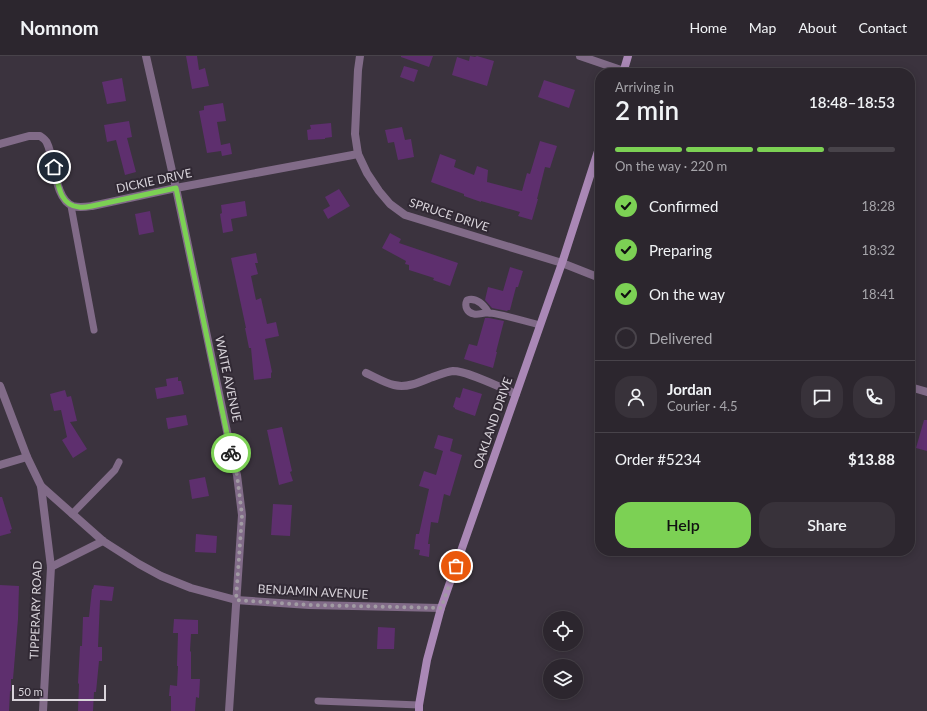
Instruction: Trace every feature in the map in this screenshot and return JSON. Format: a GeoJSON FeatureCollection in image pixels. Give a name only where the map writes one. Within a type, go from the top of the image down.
{"type":"FeatureCollection","features":[{"type":"Feature","properties":{"kind":"main road"},"geometry":{"type":"LineString","coordinates":[[624,68],[628,56]]}},
{"type":"Feature","properties":{"kind":"main road","name":"OAKLAND DRIVE"},"geometry":{"type":"LineString","coordinates":[[419,708],[427,660],[441,608],[562,263],[595,161]]}},
{"type":"Feature","properties":{"kind":"street","name":"WAITE AVENUE"},"geometry":{"type":"LineString","coordinates":[[146,56],[176,188],[237,475],[242,515],[229,711]]}},
{"type":"Feature","properties":{"kind":"street","name":"SPRUCE DRIVE"},"geometry":{"type":"LineString","coordinates":[[360,56],[355,134],[358,154],[367,173],[390,204],[405,215],[562,263],[595,276]]}},
{"type":"Feature","properties":{"kind":"street"},"geometry":{"type":"LineString","coordinates":[[580,56],[612,68]]}},
{"type":"Feature","properties":{"kind":"street"},"geometry":{"type":"LineString","coordinates":[[0,144],[29,136],[40,136],[47,142],[60,192],[65,201],[71,206]]}},
{"type":"Feature","properties":{"kind":"street","name":"DICKIE DRIVE"},"geometry":{"type":"LineString","coordinates":[[71,206],[92,206],[176,188],[358,154]]}},
{"type":"Feature","properties":{"kind":"street"},"geometry":{"type":"LineString","coordinates":[[366,373],[393,385],[400,386],[414,384],[452,371],[475,377],[516,394]]}},
{"type":"Feature","properties":{"kind":"street","name":"BENJAMIN AVENUE"},"geometry":{"type":"LineString","coordinates":[[0,386],[27,456],[41,486],[102,541],[138,564],[161,576],[190,588],[236,600],[309,605],[441,608]]}},
{"type":"Feature","properties":{"kind":"street"},"geometry":{"type":"LineString","coordinates":[[915,388],[927,392]]}},
{"type":"Feature","properties":{"kind":"street"},"geometry":{"type":"LineString","coordinates":[[0,465],[27,456]]}},
{"type":"Feature","properties":{"kind":"street","name":"TIPPERARY ROAD"},"geometry":{"type":"LineString","coordinates":[[41,486],[51,568],[43,711]]}},
{"type":"Feature","properties":{"kind":"street"},"geometry":{"type":"LineString","coordinates":[[51,568],[102,541]]}},
{"type":"Feature","properties":{"kind":"lane"},"geometry":{"type":"LineString","coordinates":[[71,206],[94,330]]}},
{"type":"Feature","properties":{"kind":"lane"},"geometry":{"type":"LineString","coordinates":[[489,313],[540,325]]}},
{"type":"Feature","properties":{"kind":"lane"},"geometry":{"type":"LineString","coordinates":[[72,514],[115,470],[119,462]]}},
{"type":"Feature","properties":{"kind":"lane"},"geometry":{"type":"LineString","coordinates":[[318,701],[419,708]]}},
{"type":"Feature","properties":{"kind":"building"},"geometry":{"type":"Polygon","coordinates":[[[186,56],[197,56],[199,70],[205,68],[209,86],[192,89],[186,56]]]}},
{"type":"Feature","properties":{"kind":"building"},"geometry":{"type":"Polygon","coordinates":[[[401,56],[433,56],[429,67],[401,56]]]}},
{"type":"Feature","properties":{"kind":"building"},"geometry":{"type":"Polygon","coordinates":[[[470,56],[477,56],[494,61],[487,86],[452,75],[457,57],[469,61],[470,56]]]}},
{"type":"Feature","properties":{"kind":"building"},"geometry":{"type":"Polygon","coordinates":[[[404,66],[418,70],[414,82],[400,77],[404,66]]]}},
{"type":"Feature","properties":{"kind":"building"},"geometry":{"type":"Polygon","coordinates":[[[122,78],[126,101],[107,104],[102,82],[122,78]]]}},
{"type":"Feature","properties":{"kind":"building"},"geometry":{"type":"Polygon","coordinates":[[[544,80],[575,90],[569,108],[538,97],[544,80]]]}},
{"type":"Feature","properties":{"kind":"building"},"geometry":{"type":"Polygon","coordinates":[[[223,103],[226,121],[217,122],[221,145],[230,143],[232,154],[222,156],[221,151],[207,153],[199,111],[204,110],[204,106],[223,103]]]}},
{"type":"Feature","properties":{"kind":"building"},"geometry":{"type":"Polygon","coordinates":[[[129,121],[132,137],[127,138],[136,172],[125,175],[116,140],[107,142],[104,125],[129,121]]]}},
{"type":"Feature","properties":{"kind":"building"},"geometry":{"type":"Polygon","coordinates":[[[331,123],[332,137],[308,140],[307,130],[311,129],[310,125],[331,123]]]}},
{"type":"Feature","properties":{"kind":"building"},"geometry":{"type":"Polygon","coordinates":[[[402,127],[405,140],[411,139],[414,157],[398,160],[394,142],[388,143],[385,130],[402,127]]]}},
{"type":"Feature","properties":{"kind":"building"},"geometry":{"type":"Polygon","coordinates":[[[540,141],[557,146],[550,168],[545,167],[532,220],[518,216],[520,212],[481,202],[431,182],[440,154],[456,160],[454,167],[474,175],[477,166],[488,170],[487,182],[522,191],[527,173],[530,174],[540,141]]]}},
{"type":"Feature","properties":{"kind":"building"},"geometry":{"type":"Polygon","coordinates":[[[339,189],[350,206],[328,219],[323,210],[330,206],[325,197],[339,189]]]}},
{"type":"Feature","properties":{"kind":"building"},"geometry":{"type":"Polygon","coordinates":[[[245,201],[247,216],[231,219],[233,231],[223,233],[220,214],[222,213],[221,205],[245,201]]]}},
{"type":"Feature","properties":{"kind":"building"},"geometry":{"type":"Polygon","coordinates":[[[150,211],[154,232],[139,235],[135,214],[150,211]]]}},
{"type":"Feature","properties":{"kind":"building"},"geometry":{"type":"Polygon","coordinates":[[[390,233],[401,239],[399,243],[458,263],[450,286],[433,280],[434,278],[409,270],[409,265],[405,264],[406,261],[382,248],[390,233]]]}},
{"type":"Feature","properties":{"kind":"building"},"geometry":{"type":"Polygon","coordinates":[[[256,253],[258,263],[255,263],[258,274],[251,276],[256,300],[261,298],[267,324],[276,322],[279,336],[265,339],[272,372],[271,378],[254,380],[251,348],[249,348],[231,258],[256,253]]]}},
{"type":"Feature","properties":{"kind":"building"},"geometry":{"type":"Polygon","coordinates":[[[510,267],[523,271],[518,287],[516,287],[510,310],[507,311],[492,308],[485,300],[488,287],[503,291],[510,267]]]}},
{"type":"Feature","properties":{"kind":"building"},"geometry":{"type":"Polygon","coordinates":[[[485,318],[504,321],[493,368],[464,359],[469,344],[477,346],[485,318]]]}},
{"type":"Feature","properties":{"kind":"building"},"geometry":{"type":"Polygon","coordinates":[[[178,377],[178,381],[181,381],[184,394],[157,399],[155,388],[167,386],[166,379],[178,377]]]}},
{"type":"Feature","properties":{"kind":"building"},"geometry":{"type":"Polygon","coordinates":[[[463,388],[482,394],[475,416],[453,407],[456,397],[460,398],[463,388]]]}},
{"type":"Feature","properties":{"kind":"building"},"geometry":{"type":"Polygon","coordinates":[[[65,390],[67,397],[71,396],[77,421],[70,422],[87,449],[73,458],[62,440],[67,437],[61,410],[54,411],[50,394],[65,390]]]}},
{"type":"Feature","properties":{"kind":"building"},"geometry":{"type":"Polygon","coordinates":[[[186,415],[188,425],[168,429],[166,418],[186,415]]]}},
{"type":"Feature","properties":{"kind":"building"},"geometry":{"type":"Polygon","coordinates":[[[924,420],[927,420],[927,451],[916,448],[924,420]]]}},
{"type":"Feature","properties":{"kind":"building"},"geometry":{"type":"Polygon","coordinates":[[[282,427],[293,481],[279,485],[267,430],[282,427]]]}},
{"type":"Feature","properties":{"kind":"building"},"geometry":{"type":"Polygon","coordinates":[[[438,435],[453,439],[450,451],[462,455],[450,496],[444,494],[438,523],[431,522],[428,544],[430,544],[429,557],[419,555],[420,550],[414,549],[416,534],[419,534],[429,489],[419,486],[424,471],[436,475],[443,451],[434,448],[438,435]]]}},
{"type":"Feature","properties":{"kind":"building"},"geometry":{"type":"Polygon","coordinates":[[[205,477],[209,496],[192,499],[189,480],[205,477]]]}},
{"type":"Feature","properties":{"kind":"building"},"geometry":{"type":"Polygon","coordinates":[[[0,497],[2,497],[12,529],[10,530],[11,533],[0,536],[0,497]]]}},
{"type":"Feature","properties":{"kind":"building"},"geometry":{"type":"Polygon","coordinates":[[[273,504],[292,505],[290,536],[271,535],[273,504]]]}},
{"type":"Feature","properties":{"kind":"building"},"geometry":{"type":"Polygon","coordinates":[[[196,534],[217,536],[216,553],[195,552],[196,534]]]}},
{"type":"Feature","properties":{"kind":"building"},"geometry":{"type":"Polygon","coordinates":[[[0,585],[19,586],[18,619],[9,711],[0,711],[0,585]]]}},
{"type":"Feature","properties":{"kind":"building"},"geometry":{"type":"Polygon","coordinates":[[[94,585],[114,587],[112,601],[100,600],[98,647],[102,647],[102,661],[99,661],[96,692],[94,692],[93,711],[78,711],[78,683],[83,617],[89,617],[92,589],[94,585]]]}},
{"type":"Feature","properties":{"kind":"building"},"geometry":{"type":"Polygon","coordinates":[[[174,619],[198,620],[198,634],[191,634],[190,651],[191,679],[200,679],[199,698],[196,697],[195,711],[171,711],[171,696],[169,696],[170,685],[177,686],[178,666],[178,633],[173,633],[174,619]]]}},
{"type":"Feature","properties":{"kind":"building"},"geometry":{"type":"Polygon","coordinates":[[[378,627],[395,628],[394,649],[377,649],[378,627]]]}},
{"type":"Feature","properties":{"kind":"way so far"},"geometry":{"type":"LineString","coordinates":[[231,453],[237,475],[242,515],[236,600],[309,605],[441,608],[456,566]]}},
{"type":"Feature","properties":{"kind":"route"},"geometry":{"type":"LineString","coordinates":[[54,167],[60,192],[65,201],[71,206],[92,206],[176,188],[231,453]]}}]}
